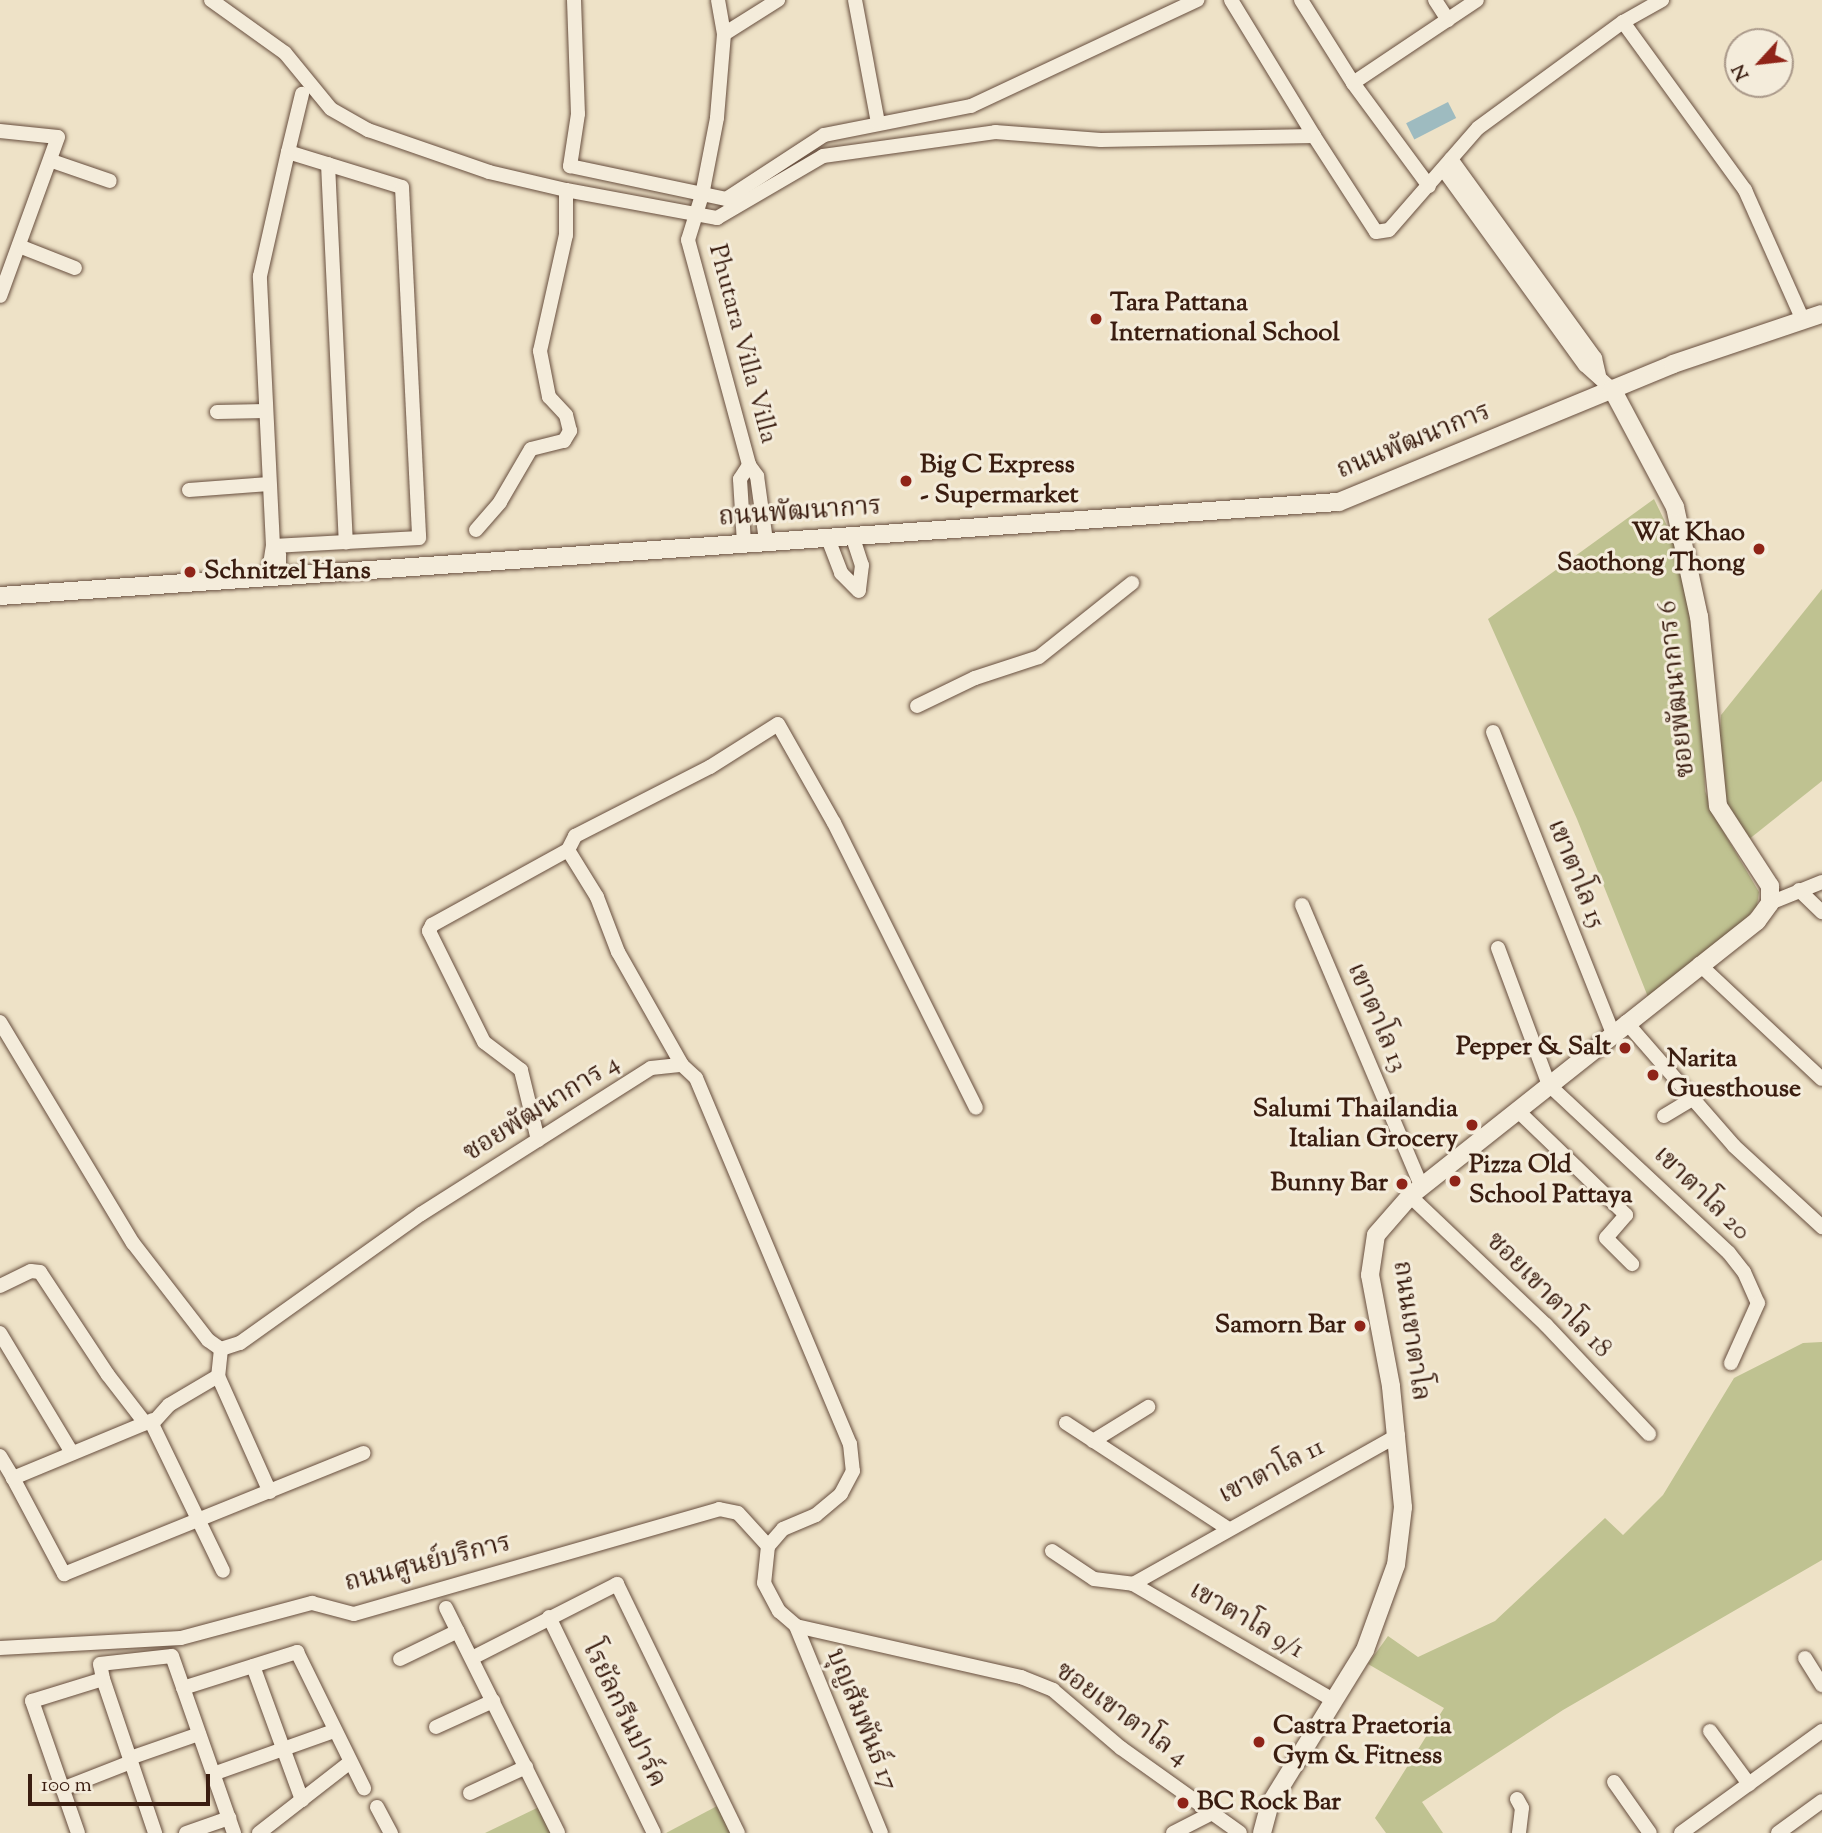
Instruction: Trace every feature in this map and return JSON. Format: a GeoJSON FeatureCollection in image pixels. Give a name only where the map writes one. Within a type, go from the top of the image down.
{"type":"FeatureCollection","features":[{"type":"Feature","properties":{"kind":"street"},"geometry":{"type":"LineString","coordinates":[[211,0],[285,53],[331,109],[368,130],[489,172],[566,190],[717,218],[823,156],[995,132],[1101,140],[1314,136]]}},
{"type":"Feature","properties":{"kind":"street"},"geometry":{"type":"LineString","coordinates":[[574,0],[578,114],[570,166],[726,199],[824,135],[971,106],[1196,0]]}},
{"type":"Feature","properties":{"kind":"street","name":"Phutara Villa Villa"},"geometry":{"type":"LineString","coordinates":[[718,0],[724,34],[717,118],[702,195],[688,240],[749,466],[757,476],[766,541]]}},
{"type":"Feature","properties":{"kind":"street"},"geometry":{"type":"LineString","coordinates":[[724,34],[778,0]]}},
{"type":"Feature","properties":{"kind":"street"},"geometry":{"type":"LineString","coordinates":[[855,0],[878,123]]}},
{"type":"Feature","properties":{"kind":"street"},"geometry":{"type":"LineString","coordinates":[[1231,0],[1376,232],[1389,230],[1478,128],[1623,22],[1662,0]]}},
{"type":"Feature","properties":{"kind":"street"},"geometry":{"type":"LineString","coordinates":[[1301,0],[1353,83],[1429,186]]}},
{"type":"Feature","properties":{"kind":"street"},"geometry":{"type":"LineString","coordinates":[[1435,0],[1448,20]]}},
{"type":"Feature","properties":{"kind":"street"},"geometry":{"type":"LineString","coordinates":[[1353,83],[1477,0]]}},
{"type":"Feature","properties":{"kind":"street"},"geometry":{"type":"LineString","coordinates":[[1623,22],[1745,190],[1803,320]]}},
{"type":"Feature","properties":{"kind":"street"},"geometry":{"type":"LineString","coordinates":[[274,576],[279,555],[273,546],[260,276],[302,94]]}},
{"type":"Feature","properties":{"kind":"street"},"geometry":{"type":"LineString","coordinates":[[0,131],[58,136],[52,161],[19,246],[4,274],[0,296]]}},
{"type":"Feature","properties":{"kind":"street"},"geometry":{"type":"LineString","coordinates":[[273,546],[419,538],[402,187],[288,152]]}},
{"type":"Feature","properties":{"kind":"street"},"geometry":{"type":"LineString","coordinates":[[52,161],[110,181]]}},
{"type":"Feature","properties":{"kind":"street"},"geometry":{"type":"LineString","coordinates":[[328,164],[346,543]]}},
{"type":"Feature","properties":{"kind":"street"},"geometry":{"type":"LineString","coordinates":[[1447,164],[1585,365],[1605,382]]}},
{"type":"Feature","properties":{"kind":"street"},"geometry":{"type":"LineString","coordinates":[[476,530],[500,502],[531,449],[564,441],[570,431],[566,415],[549,397],[540,351],[566,235],[566,190]]}},
{"type":"Feature","properties":{"kind":"street"},"geometry":{"type":"LineString","coordinates":[[19,246],[75,268]]}},
{"type":"Feature","properties":{"kind":"street","name":"ถนนพัฒนาการ"},"geometry":{"type":"LineString","coordinates":[[0,596],[1339,502],[1605,382],[1822,314]]}},
{"type":"Feature","properties":{"kind":"street","name":"ซอยพัฒนาการ 6"},"geometry":{"type":"LineString","coordinates":[[1605,382],[1675,508],[1699,617],[1718,806],[1770,886],[1770,903]]}},
{"type":"Feature","properties":{"kind":"street"},"geometry":{"type":"LineString","coordinates":[[217,412],[265,411]]}},
{"type":"Feature","properties":{"kind":"street","name":"Phutara Villa Villa"},"geometry":{"type":"LineString","coordinates":[[744,543],[740,479],[749,466]]}},
{"type":"Feature","properties":{"kind":"street"},"geometry":{"type":"LineString","coordinates":[[189,490],[269,484]]}},
{"type":"Feature","properties":{"kind":"street"},"geometry":{"type":"LineString","coordinates":[[827,536],[841,573],[859,591],[862,565],[852,535]]}},
{"type":"Feature","properties":{"kind":"street"},"geometry":{"type":"LineString","coordinates":[[917,706],[975,678],[1039,657],[1132,583]]}},
{"type":"Feature","properties":{"kind":"street"},"geometry":{"type":"LineString","coordinates":[[538,1140],[520,1070],[484,1042],[429,931],[432,925],[568,850],[575,836],[710,767],[778,724],[834,823],[976,1108]]}},
{"type":"Feature","properties":{"kind":"street","name":"เขาตาโล 15"},"geometry":{"type":"LineString","coordinates":[[1493,732],[1619,1028],[1692,1099],[1734,1146],[1822,1227]]}},
{"type":"Feature","properties":{"kind":"street"},"geometry":{"type":"LineString","coordinates":[[568,850],[597,897],[618,952],[682,1065],[696,1078],[850,1444],[853,1471],[841,1494],[816,1515],[783,1529],[768,1546],[764,1583],[779,1611],[796,1626]]}},
{"type":"Feature","properties":{"kind":"street"},"geometry":{"type":"LineString","coordinates":[[1770,903],[1822,882]]}},
{"type":"Feature","properties":{"kind":"street"},"geometry":{"type":"LineString","coordinates":[[1800,891],[1822,912]]}},
{"type":"Feature","properties":{"kind":"street","name":"ถนนเขาตาโล"},"geometry":{"type":"LineString","coordinates":[[1262,1833],[1270,1804],[1365,1650],[1396,1565],[1403,1507],[1398,1435],[1370,1275],[1376,1235],[1416,1192],[1756,921],[1770,903]]}},
{"type":"Feature","properties":{"kind":"street","name":"เขาตาโล 13"},"geometry":{"type":"LineString","coordinates":[[1302,905],[1416,1192]]}},
{"type":"Feature","properties":{"kind":"street"},"geometry":{"type":"LineString","coordinates":[[1498,948],[1549,1085]]}},
{"type":"Feature","properties":{"kind":"street"},"geometry":{"type":"LineString","coordinates":[[1699,964],[1822,1079]]}},
{"type":"Feature","properties":{"kind":"street"},"geometry":{"type":"LineString","coordinates":[[0,1022],[133,1243],[208,1340],[221,1349],[218,1376],[270,1492]]}},
{"type":"Feature","properties":{"kind":"street","name":"ซอยพัฒนาการ 4"},"geometry":{"type":"LineString","coordinates":[[221,1349],[240,1343],[421,1214],[652,1068],[682,1065]]}},
{"type":"Feature","properties":{"kind":"street","name":"เขาตาโล 20"},"geometry":{"type":"LineString","coordinates":[[1549,1085],[1729,1253],[1744,1272],[1758,1303],[1731,1363]]}},
{"type":"Feature","properties":{"kind":"street"},"geometry":{"type":"LineString","coordinates":[[1664,1116],[1692,1099]]}},
{"type":"Feature","properties":{"kind":"street"},"geometry":{"type":"LineString","coordinates":[[1518,1111],[1626,1215],[1606,1238],[1632,1264]]}},
{"type":"Feature","properties":{"kind":"street","name":"ซอยเขาตาโล 18"},"geometry":{"type":"LineString","coordinates":[[1416,1192],[1649,1434]]}},
{"type":"Feature","properties":{"kind":"street"},"geometry":{"type":"LineString","coordinates":[[0,1286],[31,1271],[40,1272],[133,1411],[149,1421],[223,1571]]}},
{"type":"Feature","properties":{"kind":"street"},"geometry":{"type":"LineString","coordinates":[[0,1333],[72,1453]]}},
{"type":"Feature","properties":{"kind":"street"},"geometry":{"type":"LineString","coordinates":[[13,1478],[149,1421],[218,1376]]}},
{"type":"Feature","properties":{"kind":"street"},"geometry":{"type":"LineString","coordinates":[[1093,1441],[1148,1407]]}},
{"type":"Feature","properties":{"kind":"street","name":"เขาตาโล 11"},"geometry":{"type":"LineString","coordinates":[[1066,1423],[1227,1528],[1398,1435]]}},
{"type":"Feature","properties":{"kind":"street"},"geometry":{"type":"LineString","coordinates":[[0,1456],[64,1574],[364,1453]]}},
{"type":"Feature","properties":{"kind":"street","name":"ถนนศูนย์บริการ"},"geometry":{"type":"LineString","coordinates":[[0,1648],[181,1638],[312,1603],[354,1614],[719,1509],[738,1513],[768,1546]]}},
{"type":"Feature","properties":{"kind":"street"},"geometry":{"type":"LineString","coordinates":[[1052,1551],[1094,1579],[1133,1584],[1227,1528]]}},
{"type":"Feature","properties":{"kind":"street"},"geometry":{"type":"LineString","coordinates":[[472,1658],[617,1584],[738,1833]]}},
{"type":"Feature","properties":{"kind":"street","name":"เขาตาโล 9/1"},"geometry":{"type":"LineString","coordinates":[[1133,1584],[1335,1701]]}},
{"type":"Feature","properties":{"kind":"street"},"geometry":{"type":"LineString","coordinates":[[446,1608],[558,1833]]}},
{"type":"Feature","properties":{"kind":"street","name":"โรยัลกรีนปาร์ค"},"geometry":{"type":"LineString","coordinates":[[549,1618],[654,1833]]}},
{"type":"Feature","properties":{"kind":"street","name":"ซอยเขาตาโล 4"},"geometry":{"type":"LineString","coordinates":[[796,1626],[1021,1677],[1052,1689],[1121,1748],[1240,1833]]}},
{"type":"Feature","properties":{"kind":"street","name":"บุญสัมพันธ์ 17"},"geometry":{"type":"LineString","coordinates":[[796,1626],[881,1833]]}},
{"type":"Feature","properties":{"kind":"street"},"geometry":{"type":"LineString","coordinates":[[400,1659],[458,1631]]}},
{"type":"Feature","properties":{"kind":"street"},"geometry":{"type":"LineString","coordinates":[[183,1688],[297,1652],[349,1763],[364,1788]]}},
{"type":"Feature","properties":{"kind":"street"},"geometry":{"type":"LineString","coordinates":[[155,1833],[100,1664],[172,1656],[233,1833]]}},
{"type":"Feature","properties":{"kind":"street"},"geometry":{"type":"LineString","coordinates":[[1805,1658],[1822,1685]]}},
{"type":"Feature","properties":{"kind":"street"},"geometry":{"type":"LineString","coordinates":[[253,1666],[302,1800]]}},
{"type":"Feature","properties":{"kind":"street"},"geometry":{"type":"LineString","coordinates":[[78,1833],[32,1701],[103,1679]]}},
{"type":"Feature","properties":{"kind":"street"},"geometry":{"type":"LineString","coordinates":[[436,1727],[493,1701]]}},
{"type":"Feature","properties":{"kind":"street"},"geometry":{"type":"LineString","coordinates":[[213,1774],[334,1731]]}},
{"type":"Feature","properties":{"kind":"street"},"geometry":{"type":"LineString","coordinates":[[1710,1731],[1749,1784]]}},
{"type":"Feature","properties":{"kind":"street"},"geometry":{"type":"LineString","coordinates":[[1681,1833],[1822,1731]]}},
{"type":"Feature","properties":{"kind":"street"},"geometry":{"type":"LineString","coordinates":[[62,1789],[199,1734]]}},
{"type":"Feature","properties":{"kind":"street"},"geometry":{"type":"LineString","coordinates":[[259,1833],[349,1763]]}},
{"type":"Feature","properties":{"kind":"street"},"geometry":{"type":"LineString","coordinates":[[470,1793],[526,1767]]}},
{"type":"Feature","properties":{"kind":"street"},"geometry":{"type":"LineString","coordinates":[[1614,1782],[1650,1833]]}},
{"type":"Feature","properties":{"kind":"street"},"geometry":{"type":"LineString","coordinates":[[1517,1799],[1522,1808],[1519,1833]]}},
{"type":"Feature","properties":{"kind":"street"},"geometry":{"type":"LineString","coordinates":[[1778,1833],[1822,1801]]}},
{"type":"Feature","properties":{"kind":"street"},"geometry":{"type":"LineString","coordinates":[[377,1807],[391,1833]]}},
{"type":"Feature","properties":{"kind":"street"},"geometry":{"type":"LineString","coordinates":[[1173,1833],[1212,1813]]}},
{"type":"Feature","properties":{"kind":"street"},"geometry":{"type":"LineString","coordinates":[[186,1833],[229,1818]]}},
{"type":"Feature","properties":{"kind":"green space"},"geometry":{"type":"Polygon","coordinates":[[[1654,499],[1673,538],[1685,587],[1703,710],[1705,791],[1716,819],[1759,892],[1757,906],[1739,926],[1648,997],[1577,819],[1488,619],[1654,499]]]}},
{"type":"Feature","properties":{"kind":"green space"},"geometry":{"type":"Polygon","coordinates":[[[1822,589],[1822,781],[1748,840],[1725,800],[1719,750],[1721,715],[1822,589]]]}},
{"type":"Feature","properties":{"kind":"green space"},"geometry":{"type":"Polygon","coordinates":[[[1822,1342],[1822,1560],[1563,1710],[1422,1802],[1443,1833],[1386,1833],[1375,1818],[1444,1708],[1368,1664],[1388,1636],[1418,1657],[1495,1621],[1605,1518],[1623,1535],[1663,1495],[1734,1378],[1803,1343],[1822,1342]]]}},
{"type":"Feature","properties":{"kind":"green space"},"geometry":{"type":"Polygon","coordinates":[[[719,1805],[733,1833],[666,1833],[719,1805]]]}},
{"type":"Feature","properties":{"kind":"green space"},"geometry":{"type":"Polygon","coordinates":[[[541,1806],[554,1833],[485,1833],[541,1806]]]}},
{"type":"Feature","properties":{"kind":"water"},"geometry":{"type":"Polygon","coordinates":[[[1448,102],[1456,118],[1414,139],[1406,123],[1448,102]]]}},
{"type":"Feature","properties":{"kind":"place","name":"Tara Pattana International School"},"geometry":{"type":"Point","coordinates":[1096,319]}},
{"type":"Feature","properties":{"kind":"place","name":"Big C Express - Supermarket"},"geometry":{"type":"Point","coordinates":[906,481]}},
{"type":"Feature","properties":{"kind":"place","name":"Wat Khao Saothong Thong"},"geometry":{"type":"Point","coordinates":[1759,549]}},
{"type":"Feature","properties":{"kind":"place","name":"Schnitzel Hans"},"geometry":{"type":"Point","coordinates":[190,572]}},
{"type":"Feature","properties":{"kind":"place","name":"Pepper & Salt"},"geometry":{"type":"Point","coordinates":[1625,1048]}},
{"type":"Feature","properties":{"kind":"place","name":"Narita Guesthouse"},"geometry":{"type":"Point","coordinates":[1653,1075]}},
{"type":"Feature","properties":{"kind":"place","name":"Salumi Thailandia Italian Grocery"},"geometry":{"type":"Point","coordinates":[1472,1125]}},
{"type":"Feature","properties":{"kind":"place","name":"Pizza Old School Pattaya"},"geometry":{"type":"Point","coordinates":[1455,1181]}},
{"type":"Feature","properties":{"kind":"place","name":"Bunny Bar"},"geometry":{"type":"Point","coordinates":[1402,1184]}},
{"type":"Feature","properties":{"kind":"place","name":"Samorn Bar"},"geometry":{"type":"Point","coordinates":[1360,1326]}},
{"type":"Feature","properties":{"kind":"place","name":"Castra Praetoria Gym & Fitness"},"geometry":{"type":"Point","coordinates":[1259,1742]}},
{"type":"Feature","properties":{"kind":"place","name":"BC Rock Bar"},"geometry":{"type":"Point","coordinates":[1183,1803]}}]}
